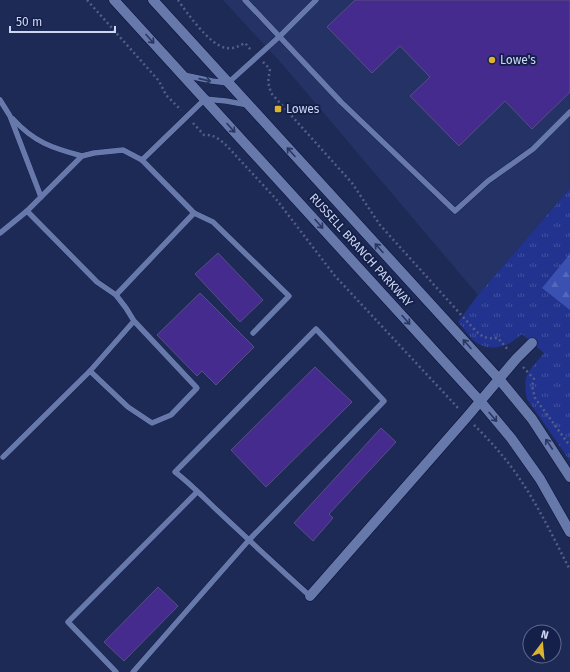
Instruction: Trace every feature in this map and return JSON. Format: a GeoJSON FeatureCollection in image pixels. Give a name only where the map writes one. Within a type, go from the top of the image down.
{"type":"FeatureCollection","features":[{"type":"Feature","properties":{"kind":"main road","name":"RUSSELL BRANCH PARKWAY"},"geometry":{"type":"LineString","coordinates":[[114,0],[480,401],[511,438],[540,479],[570,532]]}},
{"type":"Feature","properties":{"kind":"main road","name":"RUSSELL BRANCH PARKWAY"},"geometry":{"type":"LineString","coordinates":[[153,0],[499,379],[532,419],[570,477]]}},
{"type":"Feature","properties":{"kind":"main road"},"geometry":{"type":"LineString","coordinates":[[310,596],[516,359],[532,343]]}},
{"type":"Feature","properties":{"kind":"lane"},"geometry":{"type":"LineString","coordinates":[[245,0],[341,102],[455,211],[488,181],[533,149],[570,112]]}},
{"type":"Feature","properties":{"kind":"lane"},"geometry":{"type":"LineString","coordinates":[[183,75],[228,83],[280,36],[316,0]]}},
{"type":"Feature","properties":{"kind":"lane"},"geometry":{"type":"LineString","coordinates":[[142,160],[205,99],[226,101],[249,106]]}},
{"type":"Feature","properties":{"kind":"lane"},"geometry":{"type":"LineString","coordinates":[[0,100],[10,116],[24,131],[39,141],[60,150],[82,156],[94,153],[123,150],[142,160],[194,213],[213,222],[289,296],[253,333]]}},
{"type":"Feature","properties":{"kind":"lane"},"geometry":{"type":"LineString","coordinates":[[10,116],[41,197]]}},
{"type":"Feature","properties":{"kind":"lane"},"geometry":{"type":"LineString","coordinates":[[0,233],[27,211],[82,156]]}},
{"type":"Feature","properties":{"kind":"lane"},"geometry":{"type":"LineString","coordinates":[[27,211],[97,282],[116,295],[134,321],[197,388],[171,415],[152,423],[128,407],[90,371]]}},
{"type":"Feature","properties":{"kind":"lane"},"geometry":{"type":"LineString","coordinates":[[116,295],[194,213]]}},
{"type":"Feature","properties":{"kind":"lane"},"geometry":{"type":"LineString","coordinates":[[3,457],[90,371],[134,321]]}},
{"type":"Feature","properties":{"kind":"lane"},"geometry":{"type":"LineString","coordinates":[[133,672],[249,540],[384,401],[316,329],[175,472],[197,492],[249,540],[310,596]]}},
{"type":"Feature","properties":{"kind":"lane"},"geometry":{"type":"LineString","coordinates":[[116,672],[68,622],[197,492]]}},
{"type":"Feature","properties":{"kind":"path"},"geometry":{"type":"LineString","coordinates":[[87,0],[159,81],[166,95],[204,135],[209,134],[218,138],[226,145],[276,199],[335,276],[502,454],[525,488],[550,531],[570,570]]}},
{"type":"Feature","properties":{"kind":"path"},"geometry":{"type":"LineString","coordinates":[[178,0],[214,43],[226,48],[237,47],[245,43],[270,69],[268,82],[271,93],[352,183],[380,224],[473,328],[488,339],[498,338],[534,379],[532,386],[535,398],[570,446]]}},
{"type":"Feature","properties":{"kind":"shaded area"},"geometry":{"type":"Polygon","coordinates":[[[223,0],[570,0],[570,188],[478,295],[283,65],[223,0]]]}},
{"type":"Feature","properties":{"kind":"green space"},"geometry":{"type":"Polygon","coordinates":[[[570,188],[570,461],[527,399],[525,384],[526,378],[528,373],[544,353],[522,334],[507,344],[501,346],[483,346],[474,341],[458,322],[478,295],[570,188]]]}},
{"type":"Feature","properties":{"kind":"green space"},"geometry":{"type":"Polygon","coordinates":[[[570,254],[570,310],[542,288],[570,254]]]}},
{"type":"Feature","properties":{"kind":"building","name":"Lowe's"},"geometry":{"type":"Polygon","coordinates":[[[355,0],[570,0],[570,92],[532,129],[505,101],[459,146],[410,96],[430,77],[400,46],[372,73],[327,27],[355,0]]]}},
{"type":"Feature","properties":{"kind":"building"},"geometry":{"type":"Polygon","coordinates":[[[218,253],[263,300],[240,322],[195,274],[218,253]]]}},
{"type":"Feature","properties":{"kind":"building"},"geometry":{"type":"Polygon","coordinates":[[[200,293],[254,347],[216,385],[202,371],[197,376],[157,335],[200,293]]]}},
{"type":"Feature","properties":{"kind":"building"},"geometry":{"type":"Polygon","coordinates":[[[315,367],[352,402],[266,487],[231,450],[315,367]]]}},
{"type":"Feature","properties":{"kind":"building"},"geometry":{"type":"Polygon","coordinates":[[[381,428],[396,442],[329,514],[333,518],[313,541],[294,523],[381,428]]]}},
{"type":"Feature","properties":{"kind":"building"},"geometry":{"type":"Polygon","coordinates":[[[158,587],[178,606],[124,661],[104,642],[158,587]]]}},
{"type":"Feature","properties":{"kind":"place","name":"Lowe's"},"geometry":{"type":"Point","coordinates":[492,60]}},
{"type":"Feature","properties":{"kind":"place","name":"Lowes"},"geometry":{"type":"Point","coordinates":[278,109]}}]}
